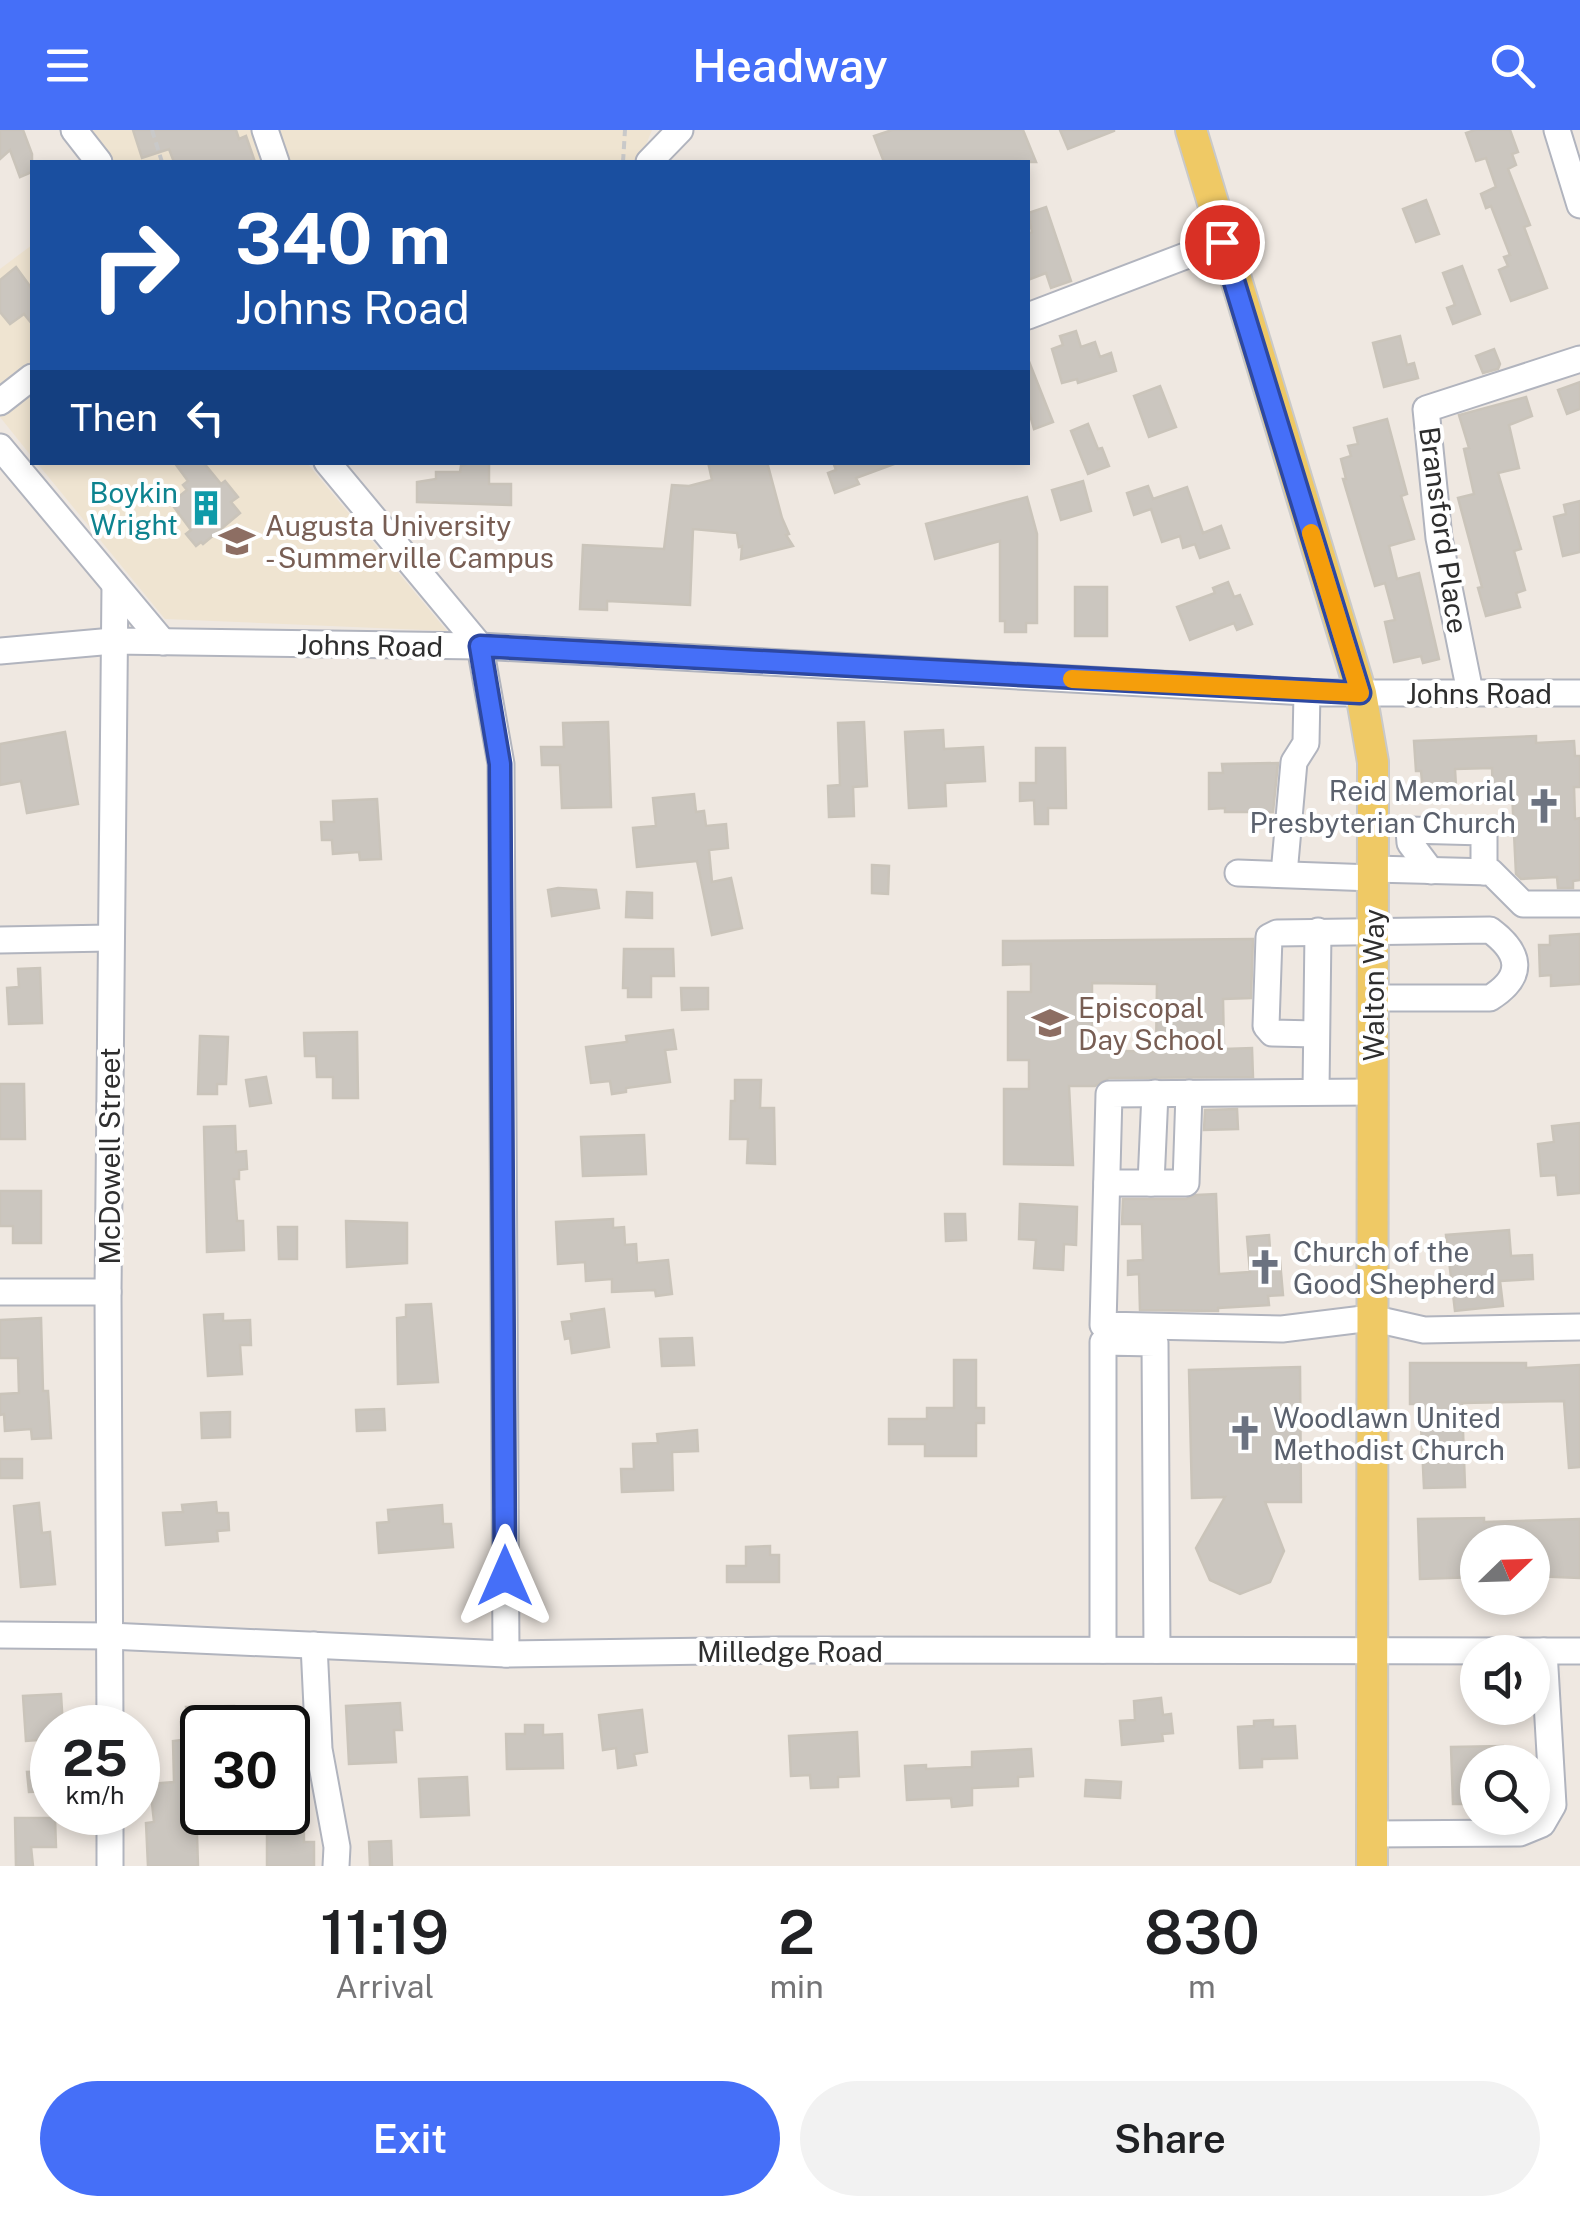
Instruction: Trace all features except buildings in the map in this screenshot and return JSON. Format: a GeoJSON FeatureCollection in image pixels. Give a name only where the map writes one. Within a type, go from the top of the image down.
{"type":"FeatureCollection","features":[{"type":"Feature","properties":{"kind":"main road","name":"Walton Way"},"geometry":{"type":"LineString","coordinates":[[1191,130],[1360,693],[1373,762],[1372,1866]]}},
{"type":"Feature","properties":{"kind":"street"},"geometry":{"type":"LineString","coordinates":[[74,130],[97,160]]}},
{"type":"Feature","properties":{"kind":"street"},"geometry":{"type":"LineString","coordinates":[[264,130],[275,160]]}},
{"type":"Feature","properties":{"kind":"street"},"geometry":{"type":"LineString","coordinates":[[652,160],[680,130]]}},
{"type":"Feature","properties":{"kind":"street"},"geometry":{"type":"LineString","coordinates":[[1557,130],[1580,205]]}},
{"type":"Feature","properties":{"kind":"street"},"geometry":{"type":"LineString","coordinates":[[1030,315],[1222,242]]}},
{"type":"Feature","properties":{"kind":"street","name":"Bransford Place"},"geometry":{"type":"LineString","coordinates":[[1470,692],[1439,538],[1426,409],[1580,358]]}},
{"type":"Feature","properties":{"kind":"street"},"geometry":{"type":"LineString","coordinates":[[0,402],[30,379]]}},
{"type":"Feature","properties":{"kind":"street"},"geometry":{"type":"LineString","coordinates":[[0,447],[163,642]]}},
{"type":"Feature","properties":{"kind":"street"},"geometry":{"type":"LineString","coordinates":[[329,465],[480,646],[500,764],[506,1654]]}},
{"type":"Feature","properties":{"kind":"street","name":"McDowell Street"},"geometry":{"type":"LineString","coordinates":[[110,1705],[108,1292],[115,585]]}},
{"type":"Feature","properties":{"kind":"street","name":"Johns Road"},"geometry":{"type":"LineString","coordinates":[[0,651],[113,641],[480,646],[1307,692],[1580,694]]}},
{"type":"Feature","properties":{"kind":"street"},"geometry":{"type":"LineString","coordinates":[[1284,874],[1294,762],[1306,743],[1307,692]]}},
{"type":"Feature","properties":{"kind":"street"},"geometry":{"type":"LineString","coordinates":[[1431,871],[1410,843],[1409,830],[1484,832],[1484,872]]}},
{"type":"Feature","properties":{"kind":"street"},"geometry":{"type":"LineString","coordinates":[[1238,873],[1491,872],[1523,904],[1580,904]]}},
{"type":"Feature","properties":{"kind":"street"},"geometry":{"type":"LineString","coordinates":[[1316,1034],[1272,1034],[1266,1026],[1269,938],[1277,932],[1490,930],[1507,943],[1515,959],[1514,974],[1504,989],[1490,998],[1373,998]]}},
{"type":"Feature","properties":{"kind":"street"},"geometry":{"type":"LineString","coordinates":[[1316,1091],[1318,932]]}},
{"type":"Feature","properties":{"kind":"street"},"geometry":{"type":"LineString","coordinates":[[0,940],[110,938]]}},
{"type":"Feature","properties":{"kind":"street"},"geometry":{"type":"LineString","coordinates":[[1103,1650],[1103,1333],[1109,1094],[1373,1092]]}},
{"type":"Feature","properties":{"kind":"street"},"geometry":{"type":"LineString","coordinates":[[1151,1183],[1155,1093]]}},
{"type":"Feature","properties":{"kind":"street"},"geometry":{"type":"LineString","coordinates":[[1107,1183],[1186,1183],[1190,1093]]}},
{"type":"Feature","properties":{"kind":"street"},"geometry":{"type":"LineString","coordinates":[[0,1292],[108,1292]]}},
{"type":"Feature","properties":{"kind":"street"},"geometry":{"type":"LineString","coordinates":[[1103,1333],[1282,1329],[1371,1318],[1424,1330],[1580,1327]]}},
{"type":"Feature","properties":{"kind":"street"},"geometry":{"type":"LineString","coordinates":[[1103,1333],[1155,1343],[1157,1650]]}},
{"type":"Feature","properties":{"kind":"street","name":"Milledge Road"},"geometry":{"type":"LineString","coordinates":[[0,1635],[109,1636],[506,1654],[1460,1651]]}},
{"type":"Feature","properties":{"kind":"street"},"geometry":{"type":"LineString","coordinates":[[314,1646],[318,1748],[337,1847],[336,1866]]}},
{"type":"Feature","properties":{"kind":"street","name":"Milledge Road"},"geometry":{"type":"LineString","coordinates":[[1550,1651],[1580,1651]]}},
{"type":"Feature","properties":{"kind":"street"},"geometry":{"type":"LineString","coordinates":[[1372,1834],[1520,1832],[1542,1824],[1553,1805],[1548,1725]]}},
{"type":"Feature","properties":{"kind":"street"},"geometry":{"type":"LineString","coordinates":[[110,1835],[110,1866]]}},
{"type":"Feature","properties":{"kind":"path"},"geometry":{"type":"LineString","coordinates":[[152,130],[161,160]]}},
{"type":"Feature","properties":{"kind":"path"},"geometry":{"type":"LineString","coordinates":[[623,160],[625,130]]}},
{"type":"Feature","properties":{"kind":"shaded area"},"geometry":{"type":"Polygon","coordinates":[[[64,130],[652,130],[640,160],[88,160],[64,130]]]}},
{"type":"Feature","properties":{"kind":"shaded area"},"geometry":{"type":"Polygon","coordinates":[[[30,246],[30,454],[0,417],[0,269],[30,246]]]}},
{"type":"Feature","properties":{"kind":"shaded area","name":"Augusta University - Summerville Campus"},"geometry":{"type":"Polygon","coordinates":[[[39,465],[309,465],[447,631],[165,619],[39,465]]]}},
{"type":"Feature","properties":{"kind":"slow traffic"},"geometry":{"type":"LineString","coordinates":[[1072,679],[1360,693],[1311,533]]}},
{"type":"Feature","properties":{"kind":"place","name":"Boykin Wright"},"geometry":{"type":"Point","coordinates":[206,508]}},
{"type":"Feature","properties":{"kind":"place","name":"Augusta University - Summerville Campus"},"geometry":{"type":"Point","coordinates":[237,541]}},
{"type":"Feature","properties":{"kind":"place","name":"Reid Memorial Presbyterian Church"},"geometry":{"type":"Point","coordinates":[1544,806]}},
{"type":"Feature","properties":{"kind":"place","name":"Episcopal Day School"},"geometry":{"type":"Point","coordinates":[1050,1023]}},
{"type":"Feature","properties":{"kind":"place","name":"Church of the Good Shepherd"},"geometry":{"type":"Point","coordinates":[1265,1267]}},
{"type":"Feature","properties":{"kind":"place","name":"Woodlawn United Methodist Church"},"geometry":{"type":"Point","coordinates":[1245,1433]}},
{"type":"Feature","properties":{"kind":"route"},"geometry":{"type":"LineString","coordinates":[[505,1576],[500,764],[480,646],[1360,693],[1222,242]]}}]}
